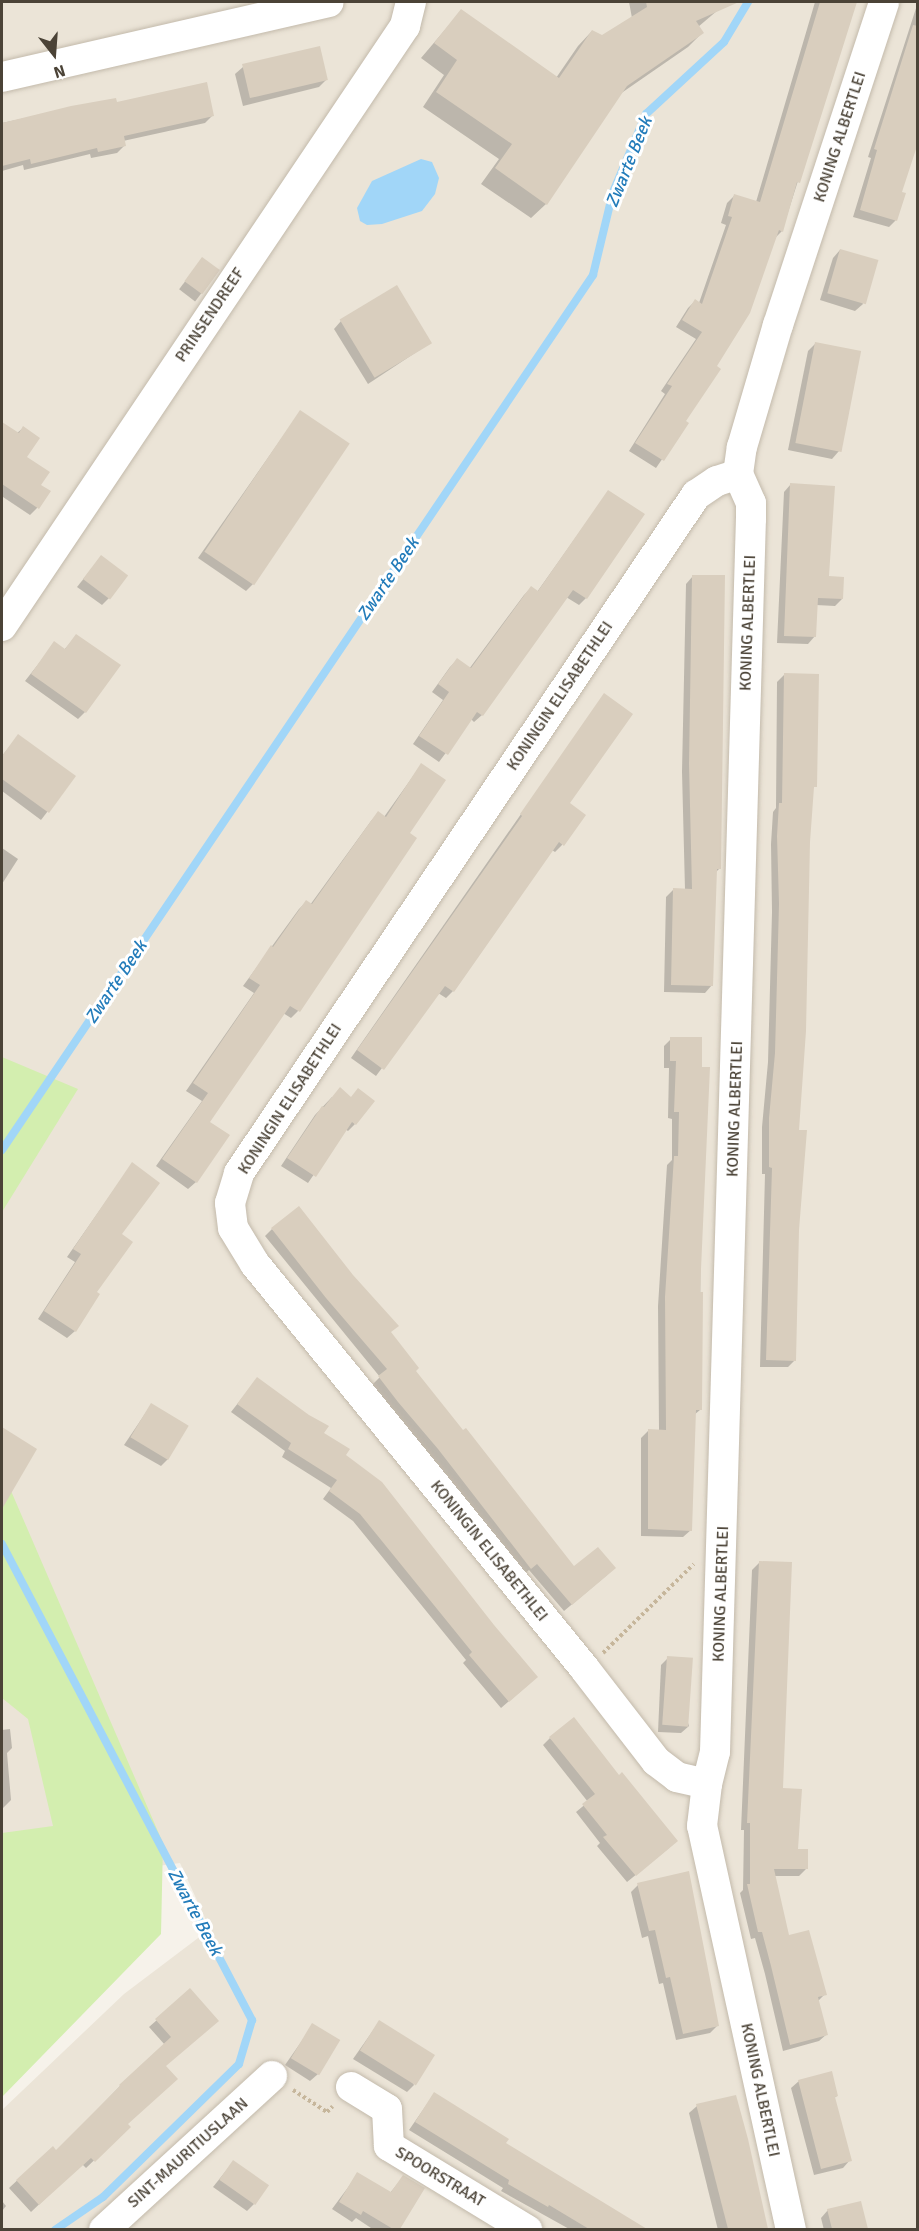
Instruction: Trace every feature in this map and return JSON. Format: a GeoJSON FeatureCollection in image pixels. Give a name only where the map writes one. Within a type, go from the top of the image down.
{"type":"FeatureCollection","features":[{"type":"Feature","properties":{"kind":"street"},"geometry":{"type":"LineString","coordinates":[[2,77],[297,5],[329,2]]}},
{"type":"Feature","properties":{"kind":"street","name":"PRINSENDREEF"},"geometry":{"type":"LineString","coordinates":[[2,626],[405,26],[411,2]]}},
{"type":"Feature","properties":{"kind":"street","name":"KONING ALBERTLEI"},"geometry":{"type":"LineString","coordinates":[[791,2229],[702,1826],[707,1784],[715,1752],[751,503],[738,474],[742,447],[778,325],[884,2]]}},
{"type":"Feature","properties":{"kind":"street","name":"KONINGIN ELISABETHLEI"},"geometry":{"type":"LineString","coordinates":[[707,1784],[677,1777],[656,1761],[585,1669],[255,1264],[233,1228],[230,1203],[239,1173],[696,495],[717,481],[738,474]]}},
{"type":"Feature","properties":{"kind":"street","name":"SINT-MAURITIUSLAAN"},"geometry":{"type":"LineString","coordinates":[[104,2229],[272,2076]]}},
{"type":"Feature","properties":{"kind":"street","name":"SPOORSTRAAT"},"geometry":{"type":"LineString","coordinates":[[351,2087],[387,2109],[389,2146],[527,2229]]}},
{"type":"Feature","properties":{"kind":"path"},"geometry":{"type":"LineString","coordinates":[[585,1669],[674,1586],[723,1528]]}},
{"type":"Feature","properties":{"kind":"path"},"geometry":{"type":"LineString","coordinates":[[272,2076],[327,2112],[351,2087]]}},
{"type":"Feature","properties":{"kind":"shaded area"},"geometry":{"type":"Polygon","coordinates":[[[2,2],[917,2],[917,2229],[2,2230],[2,2110],[124,1994],[210,1929],[180,1863],[2,1887],[2,2]]]}},
{"type":"Feature","properties":{"kind":"green space"},"geometry":{"type":"Polygon","coordinates":[[[2,1057],[78,1089],[2,1212],[2,1057]]]}},
{"type":"Feature","properties":{"kind":"green space"},"geometry":{"type":"Polygon","coordinates":[[[2,1470],[163,1843],[161,1934],[2,2097],[2,1833],[53,1826],[28,1719],[2,1698],[2,1470]]]}},
{"type":"Feature","properties":{"kind":"water"},"geometry":{"type":"Polygon","coordinates":[[[421,159],[432,162],[439,178],[435,194],[422,211],[382,224],[367,225],[360,221],[357,208],[372,181],[421,159]]]}},
{"type":"Feature","properties":{"kind":"building"},"geometry":{"type":"Polygon","coordinates":[[[646,2],[739,2],[696,21],[704,33],[627,86],[547,205],[495,168],[512,144],[436,92],[457,60],[434,43],[461,9],[559,78],[592,30],[602,35],[647,7],[646,2]]]}},
{"type":"Feature","properties":{"kind":"building"},"geometry":{"type":"Polygon","coordinates":[[[820,2],[857,2],[800,183],[797,182],[783,232],[779,230],[750,313],[717,366],[721,369],[686,421],[689,423],[664,461],[635,443],[672,386],[667,384],[702,332],[682,320],[695,299],[702,304],[732,217],[728,216],[734,194],[760,202],[820,2]]]}},
{"type":"Feature","properties":{"kind":"building"},"geometry":{"type":"Polygon","coordinates":[[[913,25],[918,26],[918,143],[902,192],[906,193],[897,221],[860,210],[877,150],[874,149],[913,25]]]}},
{"type":"Feature","properties":{"kind":"building"},"geometry":{"type":"Polygon","coordinates":[[[320,46],[328,80],[250,98],[242,64],[320,46]]]}},
{"type":"Feature","properties":{"kind":"building"},"geometry":{"type":"Polygon","coordinates":[[[207,82],[214,116],[124,136],[126,146],[98,152],[97,148],[31,164],[30,159],[2,166],[2,123],[71,106],[116,98],[117,102],[207,82]]]}},
{"type":"Feature","properties":{"kind":"building"},"geometry":{"type":"Polygon","coordinates":[[[840,249],[878,260],[866,304],[827,293],[840,249]]]}},
{"type":"Feature","properties":{"kind":"building"},"geometry":{"type":"Polygon","coordinates":[[[202,257],[220,270],[202,294],[184,281],[202,257]]]}},
{"type":"Feature","properties":{"kind":"building"},"geometry":{"type":"Polygon","coordinates":[[[397,285],[432,343],[375,378],[340,320],[397,285]]]}},
{"type":"Feature","properties":{"kind":"building"},"geometry":{"type":"Polygon","coordinates":[[[815,342],[861,351],[841,452],[795,443],[815,342]]]}},
{"type":"Feature","properties":{"kind":"building"},"geometry":{"type":"Polygon","coordinates":[[[300,410],[350,444],[254,585],[204,552],[300,410]]]}},
{"type":"Feature","properties":{"kind":"building"},"geometry":{"type":"Polygon","coordinates":[[[2,422],[19,433],[23,426],[40,438],[27,457],[50,472],[41,485],[51,491],[39,509],[2,484],[2,422]]]}},
{"type":"Feature","properties":{"kind":"building"},"geometry":{"type":"Polygon","coordinates":[[[790,483],[835,486],[829,576],[844,577],[843,599],[818,598],[816,637],[784,636],[790,483]]]}},
{"type":"Feature","properties":{"kind":"building"},"geometry":{"type":"Polygon","coordinates":[[[608,490],[645,514],[587,599],[573,590],[483,716],[477,712],[448,755],[419,736],[449,692],[438,684],[457,658],[471,668],[531,586],[538,591],[608,490]]]}},
{"type":"Feature","properties":{"kind":"building"},"geometry":{"type":"Polygon","coordinates":[[[101,555],[128,575],[110,599],[83,579],[101,555]]]}},
{"type":"Feature","properties":{"kind":"building"},"geometry":{"type":"Polygon","coordinates":[[[692,575],[725,575],[721,869],[717,869],[713,986],[671,985],[673,888],[692,889],[689,764],[692,575]]]}},
{"type":"Feature","properties":{"kind":"building"},"geometry":{"type":"Polygon","coordinates":[[[76,634],[121,665],[86,713],[31,674],[54,641],[65,649],[76,634]]]}},
{"type":"Feature","properties":{"kind":"building"},"geometry":{"type":"Polygon","coordinates":[[[784,673],[819,674],[817,787],[814,787],[810,842],[806,1031],[799,1130],[807,1130],[799,1230],[796,1361],[766,1360],[772,1168],[769,1167],[769,1118],[775,1053],[779,904],[777,836],[779,803],[782,803],[784,673]]]}},
{"type":"Feature","properties":{"kind":"building"},"geometry":{"type":"Polygon","coordinates":[[[604,693],[633,714],[570,803],[586,815],[564,846],[559,842],[454,992],[445,986],[384,1070],[357,1050],[522,816],[520,814],[604,693]]]}},
{"type":"Feature","properties":{"kind":"building"},"geometry":{"type":"Polygon","coordinates":[[[18,734],[76,776],[49,813],[2,779],[2,756],[18,734]]]}},
{"type":"Feature","properties":{"kind":"building"},"geometry":{"type":"Polygon","coordinates":[[[421,763],[446,780],[410,833],[417,838],[300,1012],[290,1006],[210,1122],[230,1135],[197,1183],[162,1159],[208,1093],[193,1083],[260,985],[249,978],[306,900],[312,904],[378,811],[386,817],[421,763]]]}},
{"type":"Feature","properties":{"kind":"building"},"geometry":{"type":"Polygon","coordinates":[[[670,1037],[702,1037],[702,1067],[710,1067],[700,1292],[703,1292],[702,1410],[696,1410],[692,1531],[648,1529],[648,1429],[666,1430],[665,1297],[674,1156],[678,1156],[679,1112],[674,1112],[676,1061],[670,1061],[670,1037]]]}},
{"type":"Feature","properties":{"kind":"building"},"geometry":{"type":"Polygon","coordinates":[[[340,1087],[351,1097],[358,1088],[375,1101],[356,1125],[352,1122],[316,1177],[287,1158],[322,1106],[324,1107],[340,1087]]]}},
{"type":"Feature","properties":{"kind":"building"},"geometry":{"type":"Polygon","coordinates":[[[132,1162],[160,1183],[122,1234],[133,1242],[97,1292],[100,1294],[76,1332],[44,1311],[81,1254],[73,1249],[132,1162]]]}},
{"type":"Feature","properties":{"kind":"building"},"geometry":{"type":"Polygon","coordinates":[[[299,1206],[353,1275],[399,1326],[391,1332],[419,1368],[416,1371],[463,1430],[466,1428],[574,1566],[598,1547],[616,1568],[572,1605],[537,1564],[531,1569],[378,1376],[387,1369],[326,1298],[271,1228],[299,1206]]]}},
{"type":"Feature","properties":{"kind":"building"},"geometry":{"type":"Polygon","coordinates":[[[257,1377],[309,1415],[329,1426],[324,1433],[350,1449],[346,1455],[382,1482],[494,1625],[538,1677],[509,1702],[469,1655],[472,1652],[360,1514],[329,1491],[337,1480],[288,1449],[291,1443],[237,1404],[257,1377]]]}},
{"type":"Feature","properties":{"kind":"building"},"geometry":{"type":"Polygon","coordinates":[[[151,1403],[189,1426],[168,1460],[130,1437],[151,1403]]]}},
{"type":"Feature","properties":{"kind":"building"},"geometry":{"type":"Polygon","coordinates":[[[2,1427],[37,1449],[2,1509],[2,1427]]]}},
{"type":"Feature","properties":{"kind":"building"},"geometry":{"type":"Polygon","coordinates":[[[759,1561],[792,1562],[783,1788],[802,1789],[798,1849],[808,1849],[808,1869],[774,1869],[789,1935],[809,1930],[827,1995],[818,1997],[828,2035],[790,2045],[762,1932],[758,1932],[747,1884],[750,1884],[750,1823],[747,1823],[759,1561]]]}},
{"type":"Feature","properties":{"kind":"building"},"geometry":{"type":"Polygon","coordinates":[[[667,1656],[693,1658],[688,1727],[662,1725],[667,1656]]]}},
{"type":"Feature","properties":{"kind":"building"},"geometry":{"type":"Polygon","coordinates":[[[574,1717],[619,1775],[622,1772],[678,1841],[636,1876],[603,1837],[607,1835],[582,1804],[595,1794],[549,1737],[574,1717]]]}},
{"type":"Feature","properties":{"kind":"building"},"geometry":{"type":"Polygon","coordinates":[[[689,1871],[719,2026],[683,2034],[670,1977],[666,1978],[655,1930],[649,1931],[637,1883],[689,1871]]]}},
{"type":"Feature","properties":{"kind":"building"},"geometry":{"type":"Polygon","coordinates":[[[190,1988],[219,2021],[166,2066],[178,2079],[128,2124],[131,2127],[95,2162],[91,2158],[39,2205],[16,2180],[53,2146],[56,2150],[119,2085],[171,2037],[155,2019],[190,1988]]]}},
{"type":"Feature","properties":{"kind":"building"},"geometry":{"type":"Polygon","coordinates":[[[379,2020],[435,2055],[416,2086],[360,2051],[379,2020]]]}},
{"type":"Feature","properties":{"kind":"building"},"geometry":{"type":"Polygon","coordinates":[[[312,2023],[340,2040],[319,2075],[291,2058],[312,2023]]]}},
{"type":"Feature","properties":{"kind":"building"},"geometry":{"type":"Polygon","coordinates":[[[832,2071],[838,2096],[835,2097],[852,2161],[821,2169],[798,2080],[832,2071]]]}},
{"type":"Feature","properties":{"kind":"building"},"geometry":{"type":"Polygon","coordinates":[[[434,2092],[509,2139],[506,2143],[647,2229],[589,2229],[508,2184],[509,2180],[415,2122],[434,2092]]]}},
{"type":"Feature","properties":{"kind":"building"},"geometry":{"type":"Polygon","coordinates":[[[736,2095],[768,2229],[728,2229],[696,2104],[736,2095]]]}},
{"type":"Feature","properties":{"kind":"building"},"geometry":{"type":"Polygon","coordinates":[[[233,2160],[269,2185],[255,2205],[219,2180],[233,2160]]]}},
{"type":"Feature","properties":{"kind":"building"},"geometry":{"type":"Polygon","coordinates":[[[357,2172],[391,2192],[403,2175],[425,2188],[400,2229],[393,2229],[363,2211],[361,2215],[339,2202],[357,2172]]]}},
{"type":"Feature","properties":{"kind":"building"},"geometry":{"type":"Polygon","coordinates":[[[861,2201],[868,2229],[832,2229],[827,2209],[861,2201]]]}},
{"type":"Feature","properties":{"kind":"waterway","name":"Zwarte Beek"},"geometry":{"type":"LineString","coordinates":[[2,1150],[593,275],[613,192],[646,114],[724,42],[748,2]]}},
{"type":"Feature","properties":{"kind":"waterway","name":"Zwarte Beek"},"geometry":{"type":"LineString","coordinates":[[2,1544],[252,2020],[239,2064],[103,2197],[55,2230]]}}]}
